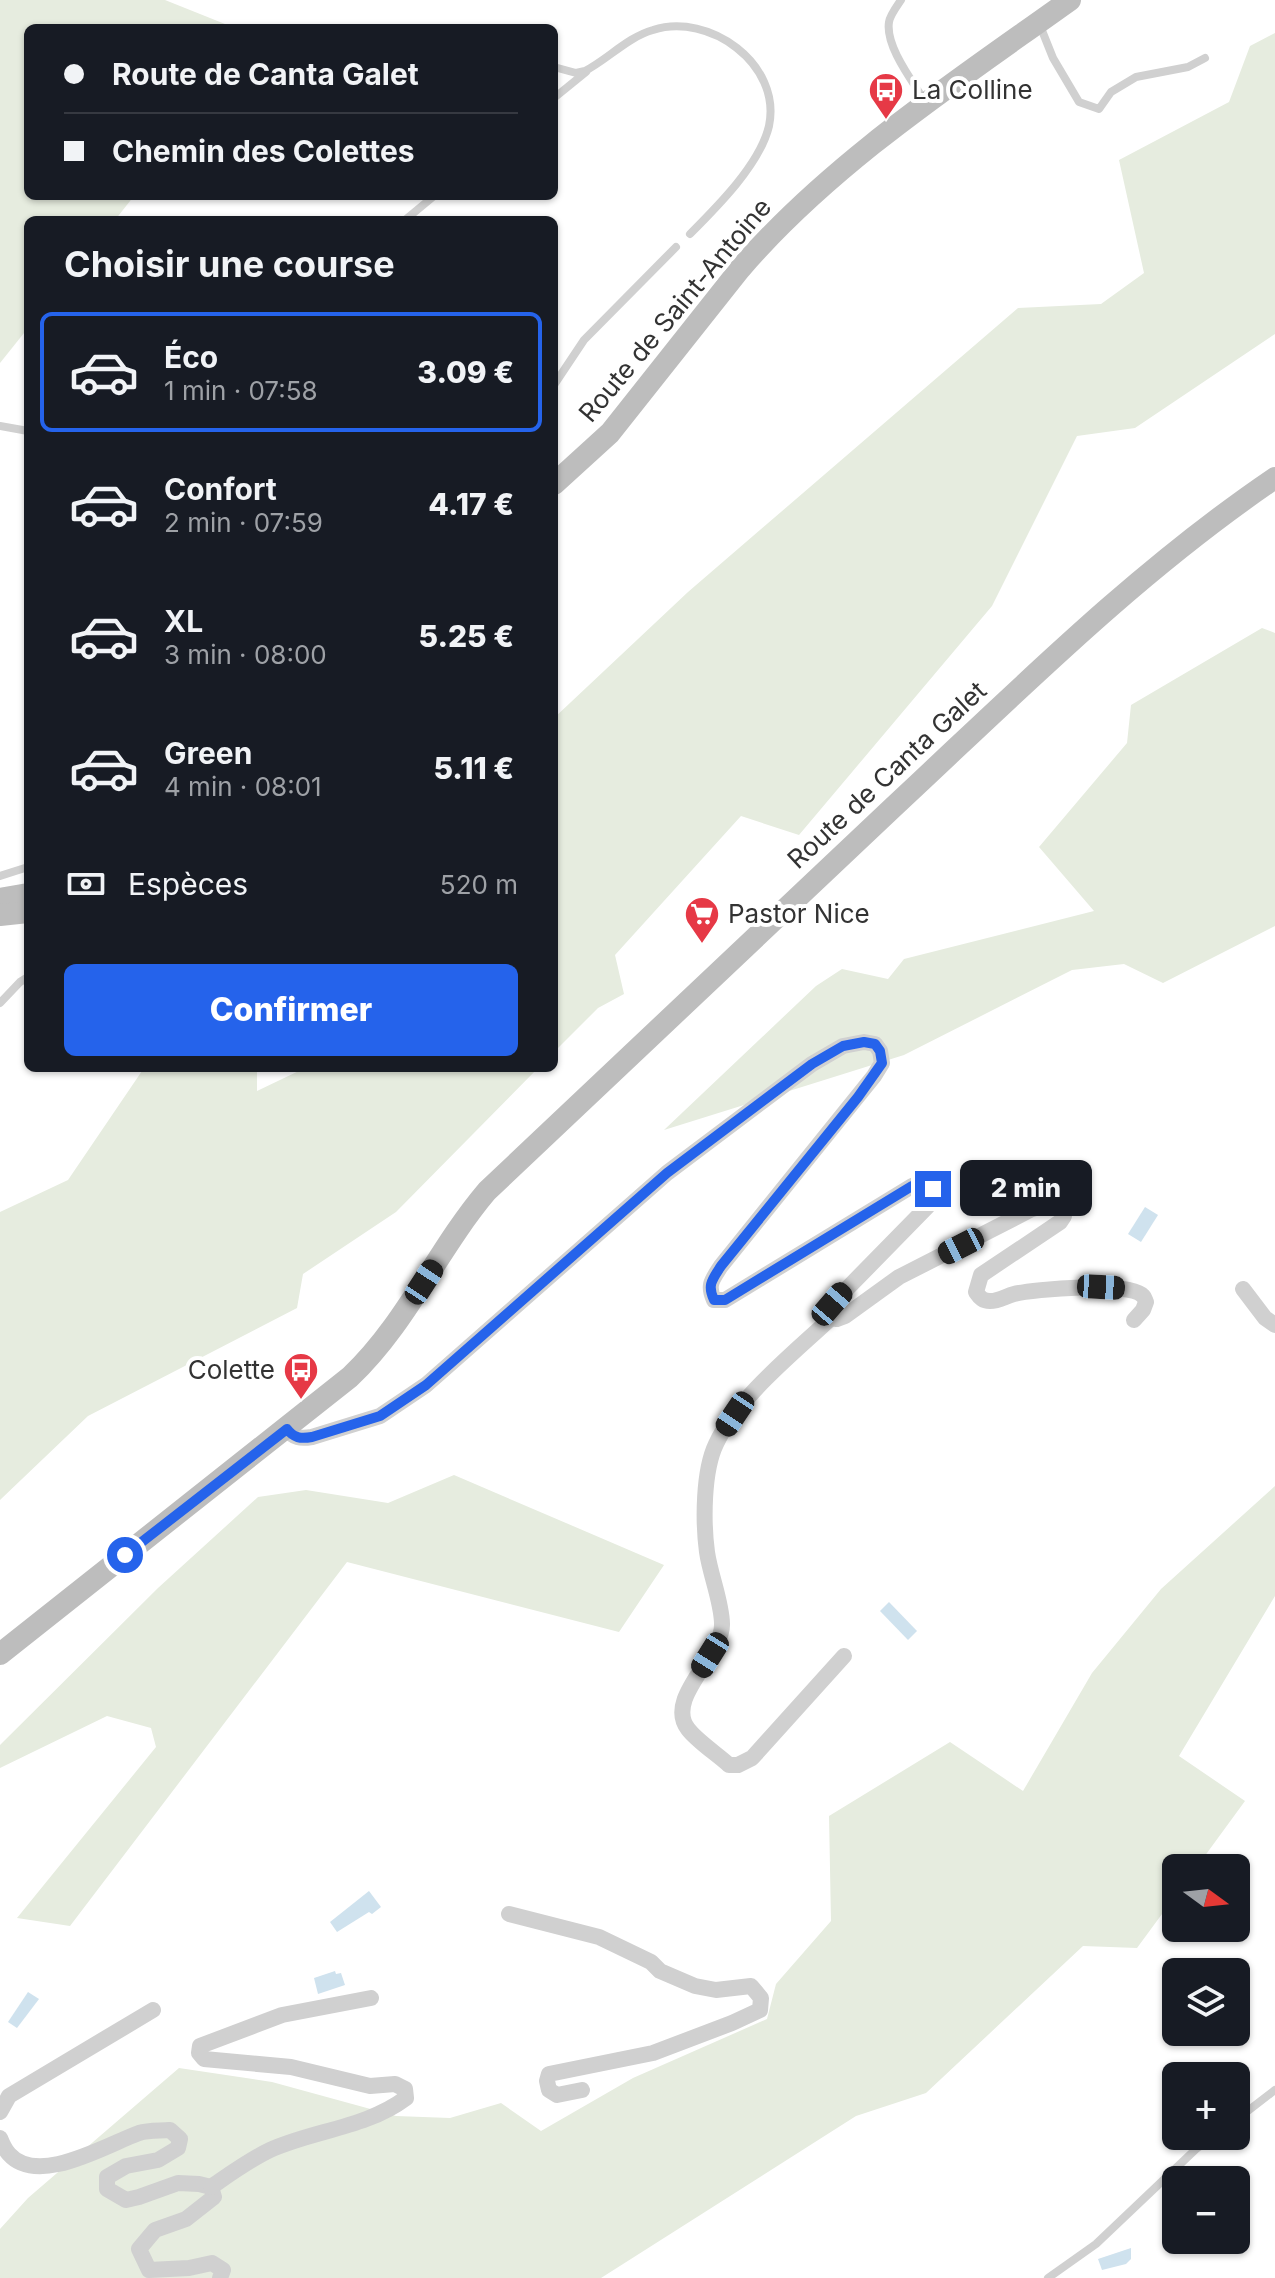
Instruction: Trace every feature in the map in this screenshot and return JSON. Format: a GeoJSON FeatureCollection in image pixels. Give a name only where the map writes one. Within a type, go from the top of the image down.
{"type":"FeatureCollection","features":[{"type":"Feature","properties":{"kind":"main road","name":"Route de Saint-Antoine"},"geometry":{"type":"LineString","coordinates":[[558,480],[610,433],[762,243],[875,142],[1070,0]]}},
{"type":"Feature","properties":{"kind":"main road","name":"Route de Canta Galet"},"geometry":{"type":"LineString","coordinates":[[0,1654],[287,1429],[369,1359],[394,1329],[468,1213],[487,1191],[1041,668],[1154,569],[1275,478]]}},
{"type":"Feature","properties":{"kind":"main road"},"geometry":{"type":"LineString","coordinates":[[0,899],[24,895]]}},
{"type":"Feature","properties":{"kind":"main road"},"geometry":{"type":"LineString","coordinates":[[0,915],[24,912]]}},
{"type":"Feature","properties":{"kind":"street"},"geometry":{"type":"LineString","coordinates":[[287,1429],[293,1436],[312,1437],[380,1416],[426,1385],[667,1173],[812,1064],[843,1046],[864,1042],[875,1044],[880,1051],[882,1063],[874,1076],[721,1266],[709,1290],[714,1300],[725,1300],[926,1180],[933,1189],[927,1207],[848,1285],[832,1304],[828,1313],[831,1318]]}},
{"type":"Feature","properties":{"kind":"street"},"geometry":{"type":"LineString","coordinates":[[831,1318],[845,1316],[899,1277],[1032,1209],[1049,1204],[1063,1209],[1064,1216],[1060,1222],[981,1275],[976,1292],[986,1302],[1034,1290],[1127,1289],[1143,1296],[1146,1302],[1134,1320]]}},
{"type":"Feature","properties":{"kind":"street"},"geometry":{"type":"LineString","coordinates":[[1243,1289],[1265,1318],[1275,1325]]}},
{"type":"Feature","properties":{"kind":"street"},"geometry":{"type":"LineString","coordinates":[[831,1318],[748,1399],[723,1431],[711,1455],[705,1518],[707,1552],[723,1625],[710,1655],[689,1689],[683,1703],[682,1717],[688,1729],[729,1765],[738,1765],[752,1758],[844,1656]]}},
{"type":"Feature","properties":{"kind":"street"},"geometry":{"type":"LineString","coordinates":[[509,1914],[599,1937],[651,1962],[660,1971],[695,1986],[716,1990],[751,1986],[761,1998],[760,2010],[653,2053],[549,2074],[549,2090],[557,2095],[582,2090]]}},
{"type":"Feature","properties":{"kind":"street"},"geometry":{"type":"LineString","coordinates":[[0,2138],[10,2156],[26,2164],[53,2166],[142,2132],[170,2130],[180,2139],[178,2148],[158,2160],[126,2166],[107,2177],[107,2189],[126,2200],[178,2183],[211,2187],[271,2150],[369,2118],[406,2098],[405,2089],[395,2084],[370,2086],[291,2067],[204,2059],[199,2053],[200,2046],[282,2015],[371,1998]]}},
{"type":"Feature","properties":{"kind":"street"},"geometry":{"type":"LineString","coordinates":[[0,2112],[9,2096],[153,2010]]}},
{"type":"Feature","properties":{"kind":"street"},"geometry":{"type":"LineString","coordinates":[[211,2187],[214,2197],[186,2219],[155,2230],[139,2249],[149,2270],[189,2268],[212,2263],[223,2270],[220,2278]]}},
{"type":"Feature","properties":{"kind":"lane"},"geometry":{"type":"LineString","coordinates":[[901,0],[889,22],[890,34],[896,55],[927,104]]}},
{"type":"Feature","properties":{"kind":"lane"},"geometry":{"type":"LineString","coordinates":[[1038,23],[1053,58],[1079,102],[1099,109],[1111,92],[1136,77],[1188,67],[1205,58]]}},
{"type":"Feature","properties":{"kind":"lane"},"geometry":{"type":"LineString","coordinates":[[558,95],[592,67],[654,29],[677,27],[715,33],[747,56],[765,85],[769,102],[769,124],[764,140],[732,189],[690,234]]}},
{"type":"Feature","properties":{"kind":"lane"},"geometry":{"type":"LineString","coordinates":[[558,68],[576,73],[592,67]]}},
{"type":"Feature","properties":{"kind":"lane"},"geometry":{"type":"LineString","coordinates":[[410,216],[429,200]]}},
{"type":"Feature","properties":{"kind":"lane"},"geometry":{"type":"LineString","coordinates":[[558,379],[584,340],[676,247]]}},
{"type":"Feature","properties":{"kind":"lane"},"geometry":{"type":"LineString","coordinates":[[0,426],[24,430]]}},
{"type":"Feature","properties":{"kind":"lane"},"geometry":{"type":"LineString","coordinates":[[0,876],[24,868]]}},
{"type":"Feature","properties":{"kind":"lane"},"geometry":{"type":"LineString","coordinates":[[0,1003],[24,980]]}},
{"type":"Feature","properties":{"kind":"lane"},"geometry":{"type":"LineString","coordinates":[[1250,2109],[1275,2090]]}},
{"type":"Feature","properties":{"kind":"lane"},"geometry":{"type":"LineString","coordinates":[[1048,2278],[1096,2244],[1195,2150]]}},
{"type":"Feature","properties":{"kind":"shaded area"},"geometry":{"type":"Polygon","coordinates":[[[0,0],[165,0],[225,24],[24,24],[24,200],[131,200],[118,216],[24,216],[24,333],[0,363],[0,0]]]}},
{"type":"Feature","properties":{"kind":"shaded area"},"geometry":{"type":"Polygon","coordinates":[[[1275,33],[1275,334],[1135,428],[1077,436],[992,606],[799,835],[741,816],[615,955],[624,994],[598,1008],[558,1048],[558,714],[688,592],[1018,308],[1101,304],[1144,273],[1119,160],[1229,102],[1250,46],[1275,33]]]}},
{"type":"Feature","properties":{"kind":"shaded area"},"geometry":{"type":"Polygon","coordinates":[[[1262,628],[1275,633],[1275,926],[1163,983],[1124,964],[1072,970],[904,1055],[664,1130],[816,986],[842,969],[888,979],[904,959],[1094,911],[1039,847],[1127,743],[1131,705],[1262,628]]]}},
{"type":"Feature","properties":{"kind":"shaded area"},"geometry":{"type":"Polygon","coordinates":[[[141,1072],[257,1072],[257,1091],[297,1072],[534,1072],[396,1212],[303,1274],[297,1308],[88,1416],[0,1500],[0,1212],[68,1180],[141,1072]]]}},
{"type":"Feature","properties":{"kind":"shaded area"},"geometry":{"type":"Polygon","coordinates":[[[454,1475],[664,1565],[619,1632],[347,1562],[70,1926],[17,1918],[156,1747],[151,1728],[107,1716],[0,1768],[0,1745],[158,1588],[258,1497],[306,1490],[388,1503],[454,1475]]]}},
{"type":"Feature","properties":{"kind":"shaded area"},"geometry":{"type":"Polygon","coordinates":[[[1275,1486],[1275,1596],[1179,1756],[1245,1801],[1206,1854],[1162,1854],[1162,1914],[1137,1948],[1083,1946],[926,2093],[856,2116],[601,2278],[0,2278],[0,2229],[28,2198],[179,2068],[272,2082],[396,2116],[450,2118],[501,2103],[541,2131],[633,2078],[767,2019],[776,1984],[831,1921],[829,1816],[950,1742],[1023,1791],[1092,1673],[1161,1589],[1275,1486]]]}},
{"type":"Feature","properties":{"kind":"water"},"geometry":{"type":"Polygon","coordinates":[[[1145,1207],[1158,1215],[1141,1242],[1128,1234],[1145,1207]]]}},
{"type":"Feature","properties":{"kind":"water"},"geometry":{"type":"Polygon","coordinates":[[[889,1602],[917,1631],[908,1640],[880,1611],[889,1602]]]}},
{"type":"Feature","properties":{"kind":"water"},"geometry":{"type":"Polygon","coordinates":[[[369,1891],[381,1907],[337,1932],[330,1922],[369,1891]]]}},
{"type":"Feature","properties":{"kind":"water"},"geometry":{"type":"Polygon","coordinates":[[[335,1971],[336,1974],[341,1973],[345,1985],[318,1994],[314,1978],[335,1971]]]}},
{"type":"Feature","properties":{"kind":"water"},"geometry":{"type":"Polygon","coordinates":[[[28,1992],[39,1999],[17,2028],[8,2022],[28,1992]]]}},
{"type":"Feature","properties":{"kind":"water"},"geometry":{"type":"Polygon","coordinates":[[[1131,2248],[1131,2259],[1126,2264],[1102,2270],[1098,2259],[1131,2248]]]}},
{"type":"Feature","properties":{"kind":"place","name":"La Colline"},"geometry":{"type":"Point","coordinates":[886,121]}},
{"type":"Feature","properties":{"kind":"place","name":"Pastor Nice"},"geometry":{"type":"Point","coordinates":[702,945]}},
{"type":"Feature","properties":{"kind":"place","name":"Colette"},"geometry":{"type":"Point","coordinates":[301,1401]}},
{"type":"Feature","properties":{"kind":"route"},"geometry":{"type":"LineString","coordinates":[[125,1555],[287,1429],[293,1436],[312,1437],[380,1416],[426,1385],[667,1173],[812,1064],[843,1046],[864,1042],[875,1044],[882,1063],[721,1266],[709,1290],[714,1300],[725,1300],[912,1186],[926,1180],[933,1189]]}}]}
